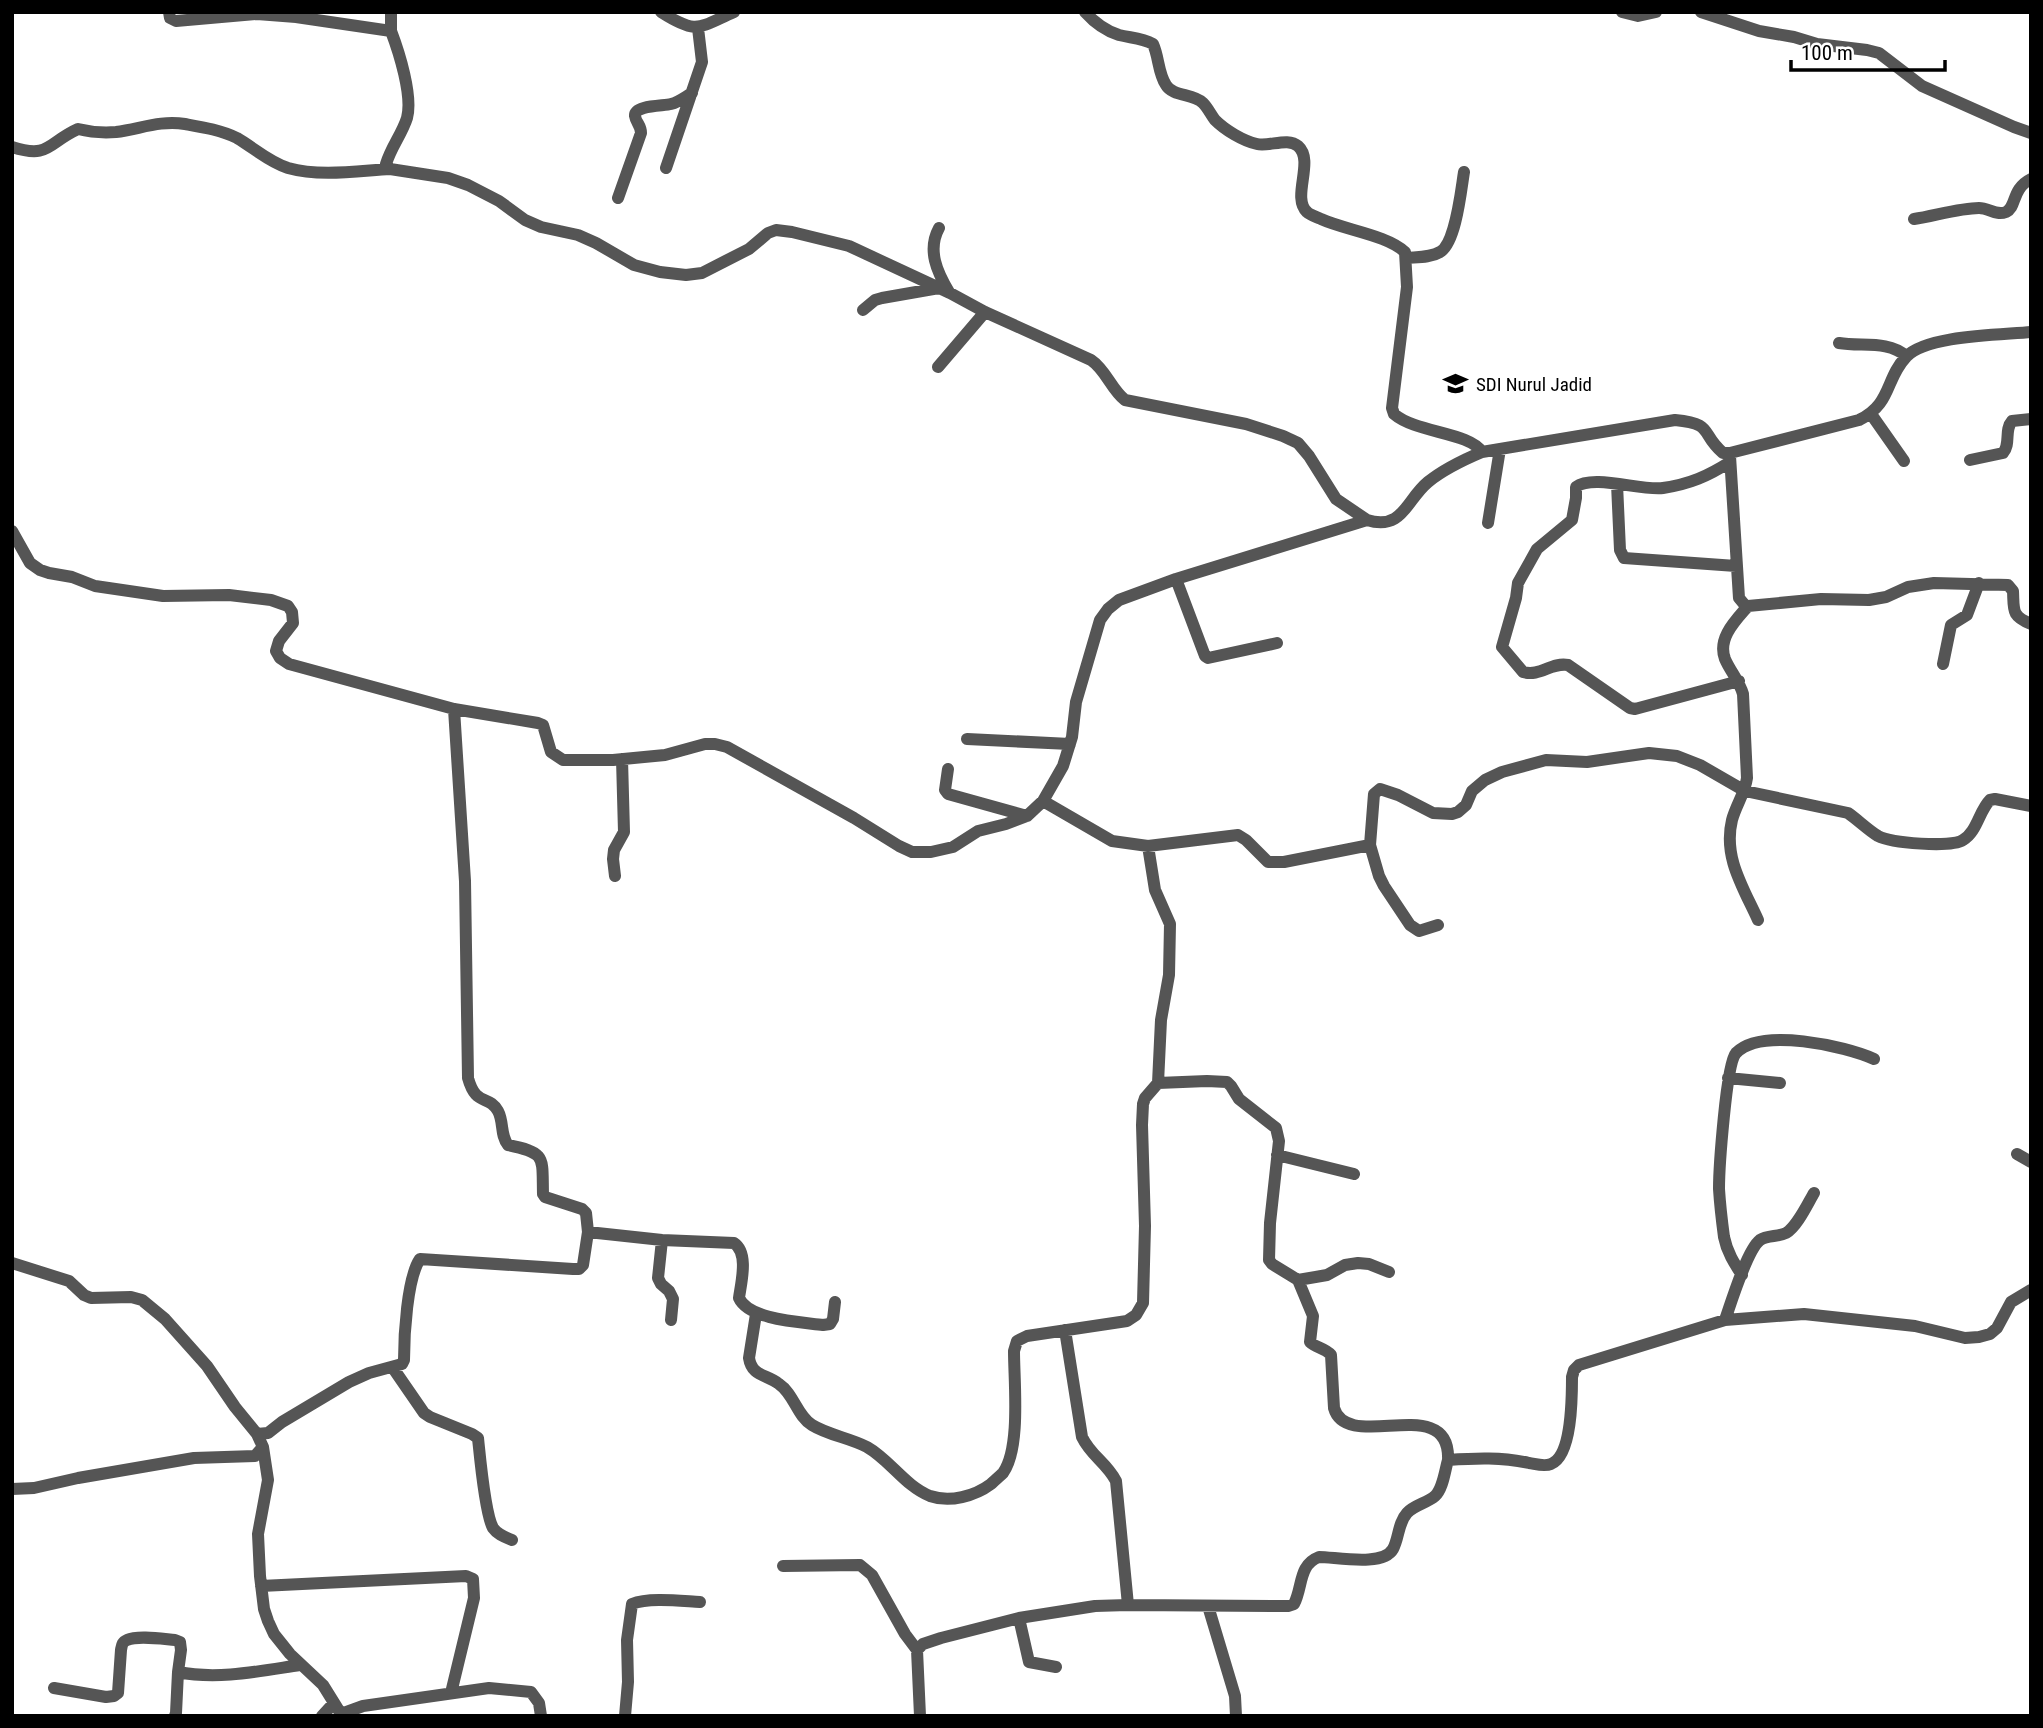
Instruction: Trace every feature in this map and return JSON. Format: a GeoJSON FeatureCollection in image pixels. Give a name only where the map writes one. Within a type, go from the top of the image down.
{"type":"FeatureCollection","features":[{"type":"Feature","properties":{"kind":"street"},"geometry":{"type":"LineString","coordinates":[[169,12],[170,18],[176,21],[257,14],[391,31]]}},
{"type":"Feature","properties":{"kind":"street"},"geometry":{"type":"LineString","coordinates":[[390,169],[386,164],[390,150],[407,118],[408,107],[399,51],[391,31],[391,12]]}},
{"type":"Feature","properties":{"kind":"street"},"geometry":{"type":"LineString","coordinates":[[661,12],[688,26],[698,28],[734,12]]}},
{"type":"Feature","properties":{"kind":"street"},"geometry":{"type":"LineString","coordinates":[[1085,12],[1097,24],[1115,34],[1153,44],[1164,82],[1169,89],[1196,97],[1204,103],[1215,120],[1230,132],[1255,144],[1297,144],[1302,150],[1304,168],[1301,198],[1307,212],[1394,245],[1405,252],[1407,287],[1392,408],[1394,414],[1418,427],[1470,442],[1482,452]]}},
{"type":"Feature","properties":{"kind":"street"},"geometry":{"type":"LineString","coordinates":[[1622,12],[1638,16],[1656,12]]}},
{"type":"Feature","properties":{"kind":"street"},"geometry":{"type":"LineString","coordinates":[[1701,12],[1759,31],[1817,44],[1879,53],[1922,86],[2031,133]]}},
{"type":"Feature","properties":{"kind":"street"},"geometry":{"type":"LineString","coordinates":[[666,168],[702,62],[698,28]]}},
{"type":"Feature","properties":{"kind":"street"},"geometry":{"type":"LineString","coordinates":[[618,198],[641,132],[635,113],[640,108],[680,101],[692,93]]}},
{"type":"Feature","properties":{"kind":"street"},"geometry":{"type":"LineString","coordinates":[[12,147],[41,152],[78,130],[116,132],[159,123],[206,127],[233,136],[271,161],[305,172],[390,169],[448,178],[499,201],[524,220],[541,227],[578,235],[634,265],[660,272],[686,275],[702,273],[749,249],[768,233],[776,230],[849,246],[1091,360],[1125,400],[1246,424],[1298,443],[1336,499],[1375,523],[1395,519],[1435,476],[1482,452],[1675,420],[1701,425],[1719,449],[1730,457]]}},
{"type":"Feature","properties":{"kind":"street"},"geometry":{"type":"LineString","coordinates":[[1406,258],[1434,255],[1442,252],[1448,245],[1464,172]]}},
{"type":"Feature","properties":{"kind":"street"},"geometry":{"type":"LineString","coordinates":[[1914,219],[1980,208],[1992,213],[2007,211],[2011,208],[2020,185],[2031,178]]}},
{"type":"Feature","properties":{"kind":"street"},"geometry":{"type":"LineString","coordinates":[[939,228],[932,248],[945,290]]}},
{"type":"Feature","properties":{"kind":"street"},"geometry":{"type":"LineString","coordinates":[[863,310],[882,298],[945,290]]}},
{"type":"Feature","properties":{"kind":"street"},"geometry":{"type":"LineString","coordinates":[[938,367],[985,312]]}},
{"type":"Feature","properties":{"kind":"street"},"geometry":{"type":"LineString","coordinates":[[1739,681],[1635,709],[1568,665],[1561,664],[1536,674],[1523,673],[1505,652],[1502,643],[1518,583],[1536,549],[1572,520],[1576,487],[1587,483],[1661,488],[1706,477],[1730,457],[1859,420],[1871,414],[1881,403],[1906,356],[1921,346],[1959,338],[2031,332]]}},
{"type":"Feature","properties":{"kind":"street"},"geometry":{"type":"LineString","coordinates":[[1839,342],[1858,346],[1894,347],[1906,356]]}},
{"type":"Feature","properties":{"kind":"street"},"geometry":{"type":"LineString","coordinates":[[1871,414],[1904,461]]}},
{"type":"Feature","properties":{"kind":"street"},"geometry":{"type":"LineString","coordinates":[[1970,460],[2003,453],[2012,421],[2031,419]]}},
{"type":"Feature","properties":{"kind":"street"},"geometry":{"type":"LineString","coordinates":[[1488,523],[1500,449]]}},
{"type":"Feature","properties":{"kind":"street"},"geometry":{"type":"LineString","coordinates":[[1730,457],[1739,598],[1744,604],[1748,606],[1811,599],[1869,600],[1886,597],[1910,586],[1934,583],[2008,585],[2011,587],[2014,613],[2031,624]]}},
{"type":"Feature","properties":{"kind":"street"},"geometry":{"type":"LineString","coordinates":[[1617,484],[1620,550],[1624,558],[1737,566]]}},
{"type":"Feature","properties":{"kind":"street"},"geometry":{"type":"LineString","coordinates":[[12,531],[24,555],[40,570],[72,577],[95,586],[163,596],[229,595],[271,600],[288,606],[292,612],[293,623],[279,641],[276,651],[280,658],[289,664],[454,709],[543,724],[551,752],[563,760],[665,755],[705,744],[727,747],[899,846],[912,852],[931,852],[953,847],[978,831],[1027,816],[1043,801],[1063,766],[1070,744],[1076,702],[1100,620],[1119,600],[1176,579],[1367,520]]}},
{"type":"Feature","properties":{"kind":"street"},"geometry":{"type":"LineString","coordinates":[[1176,579],[1208,659],[1277,643]]}},
{"type":"Feature","properties":{"kind":"street"},"geometry":{"type":"LineString","coordinates":[[1943,664],[1951,625],[1967,615],[1979,583]]}},
{"type":"Feature","properties":{"kind":"street"},"geometry":{"type":"LineString","coordinates":[[1748,606],[1732,624],[1723,647],[1725,658],[1739,681],[1743,694],[1747,778],[1729,834],[1731,858],[1758,920]]}},
{"type":"Feature","properties":{"kind":"street"},"geometry":{"type":"LineString","coordinates":[[257,1434],[268,1433],[349,1382],[369,1373],[400,1366],[404,1360],[406,1311],[420,1259],[579,1269],[583,1265],[588,1232],[584,1211],[545,1197],[539,1156],[528,1149],[508,1145],[494,1105],[477,1097],[468,1078],[465,881],[454,709]]}},
{"type":"Feature","properties":{"kind":"street"},"geometry":{"type":"LineString","coordinates":[[967,739],[1070,744]]}},
{"type":"Feature","properties":{"kind":"street"},"geometry":{"type":"LineString","coordinates":[[1438,925],[1419,931],[1413,928],[1379,876],[1370,845],[1371,808],[1374,794],[1378,790],[1391,792],[1433,813],[1452,814],[1465,805],[1472,791],[1485,780],[1502,772],[1546,760],[1587,762],[1649,753],[1677,757],[1700,765],[1745,791],[1848,813],[1863,822],[1877,836],[1895,842],[1955,843],[1964,840],[1990,800],[2031,806]]}},
{"type":"Feature","properties":{"kind":"street"},"geometry":{"type":"LineString","coordinates":[[615,876],[614,850],[624,832],[622,759]]}},
{"type":"Feature","properties":{"kind":"street"},"geometry":{"type":"LineString","coordinates":[[948,769],[945,790],[948,794],[1027,816]]}},
{"type":"Feature","properties":{"kind":"street"},"geometry":{"type":"LineString","coordinates":[[1043,801],[1107,839],[1148,846],[1238,835],[1268,862],[1284,862],[1370,845]]}},
{"type":"Feature","properties":{"kind":"street"},"geometry":{"type":"LineString","coordinates":[[756,1314],[749,1358],[753,1370],[760,1376],[778,1382],[787,1391],[803,1418],[812,1426],[867,1448],[911,1485],[943,1499],[962,1498],[989,1485],[1003,1472],[1014,1433],[1014,1351],[1017,1341],[1027,1336],[1127,1321],[1136,1315],[1143,1303],[1143,1104],[1158,1083],[1161,1020],[1169,975],[1170,936],[1168,920],[1155,890],[1148,846]]}},
{"type":"Feature","properties":{"kind":"street"},"geometry":{"type":"LineString","coordinates":[[1742,1275],[1731,1259],[1725,1238],[1720,1192],[1728,1078],[1733,1056],[1739,1050],[1765,1041],[1783,1039],[1856,1051],[1874,1059]]}},
{"type":"Feature","properties":{"kind":"street"},"geometry":{"type":"LineString","coordinates":[[1728,1078],[1780,1083]]}},
{"type":"Feature","properties":{"kind":"street"},"geometry":{"type":"LineString","coordinates":[[918,1650],[923,1644],[941,1638],[1019,1618],[1095,1606],[1288,1606],[1294,1604],[1297,1599],[1305,1566],[1311,1560],[1319,1557],[1367,1560],[1387,1556],[1392,1551],[1407,1512],[1439,1492],[1448,1460],[1448,1449],[1440,1433],[1415,1424],[1379,1427],[1355,1424],[1341,1420],[1336,1415],[1331,1355],[1310,1342],[1314,1316],[1298,1280],[1269,1261],[1270,1223],[1279,1141],[1276,1128],[1239,1099],[1227,1082],[1206,1080],[1158,1083]]}},
{"type":"Feature","properties":{"kind":"street"},"geometry":{"type":"LineString","coordinates":[[2017,1154],[2031,1162]]}},
{"type":"Feature","properties":{"kind":"street"},"geometry":{"type":"LineString","coordinates":[[1277,1155],[1354,1174]]}},
{"type":"Feature","properties":{"kind":"street"},"geometry":{"type":"LineString","coordinates":[[1725,1320],[1746,1262],[1757,1243],[1761,1239],[1786,1233],[1793,1227],[1814,1193]]}},
{"type":"Feature","properties":{"kind":"street"},"geometry":{"type":"LineString","coordinates":[[588,1232],[662,1240],[734,1243],[743,1255],[739,1298],[741,1304],[756,1314],[823,1325],[830,1324],[833,1319],[835,1303]]}},
{"type":"Feature","properties":{"kind":"street"},"geometry":{"type":"LineString","coordinates":[[662,1240],[658,1278],[673,1298],[671,1320]]}},
{"type":"Feature","properties":{"kind":"street"},"geometry":{"type":"LineString","coordinates":[[12,1263],[69,1281],[91,1298],[131,1297],[142,1300],[165,1319],[207,1366],[235,1408],[257,1434],[263,1447],[268,1480],[258,1534],[261,1586],[268,1621],[274,1634],[300,1665],[323,1685],[338,1711]]}},
{"type":"Feature","properties":{"kind":"street"},"geometry":{"type":"LineString","coordinates":[[1298,1280],[1327,1275],[1345,1265],[1358,1263],[1369,1264],[1389,1272]]}},
{"type":"Feature","properties":{"kind":"street"},"geometry":{"type":"LineString","coordinates":[[1448,1460],[1503,1458],[1551,1464],[1562,1453],[1569,1431],[1574,1370],[1579,1365],[1725,1320],[1814,1314],[1915,1326],[1965,1338],[1979,1337],[1990,1334],[1997,1328],[2011,1302],[2031,1290]]}},
{"type":"Feature","properties":{"kind":"street"},"geometry":{"type":"LineString","coordinates":[[1065,1331],[1082,1437],[1088,1449],[1111,1471],[1116,1481],[1128,1605]]}},
{"type":"Feature","properties":{"kind":"street"},"geometry":{"type":"LineString","coordinates":[[393,1368],[430,1417],[476,1435],[493,1527],[499,1534],[512,1540]]}},
{"type":"Feature","properties":{"kind":"street"},"geometry":{"type":"LineString","coordinates":[[12,1489],[34,1488],[194,1458],[255,1456],[263,1447]]}},
{"type":"Feature","properties":{"kind":"street"},"geometry":{"type":"LineString","coordinates":[[783,1566],[860,1565],[872,1575],[905,1634],[918,1650],[920,1716]]}},
{"type":"Feature","properties":{"kind":"street"},"geometry":{"type":"LineString","coordinates":[[261,1586],[466,1576],[473,1579],[474,1598],[451,1693]]}},
{"type":"Feature","properties":{"kind":"street"},"geometry":{"type":"LineString","coordinates":[[625,1716],[628,1682],[627,1640],[632,1604],[660,1601],[700,1602]]}},
{"type":"Feature","properties":{"kind":"street"},"geometry":{"type":"LineString","coordinates":[[1208,1606],[1235,1696],[1236,1716]]}},
{"type":"Feature","properties":{"kind":"street"},"geometry":{"type":"LineString","coordinates":[[1019,1618],[1029,1662],[1056,1667]]}},
{"type":"Feature","properties":{"kind":"street"},"geometry":{"type":"LineString","coordinates":[[54,1688],[114,1696],[118,1693],[121,1650],[126,1640],[176,1640],[180,1642],[181,1650],[174,1716]]}},
{"type":"Feature","properties":{"kind":"street"},"geometry":{"type":"LineString","coordinates":[[178,1672],[206,1675],[300,1665]]}},
{"type":"Feature","properties":{"kind":"street"},"geometry":{"type":"LineString","coordinates":[[321,1716],[363,1706],[489,1688],[531,1692],[539,1703],[541,1716]]}},
{"type":"Feature","properties":{"kind":"place","name":"SDI Nurul Jadid"},"geometry":{"type":"Point","coordinates":[1456,384]}}]}
